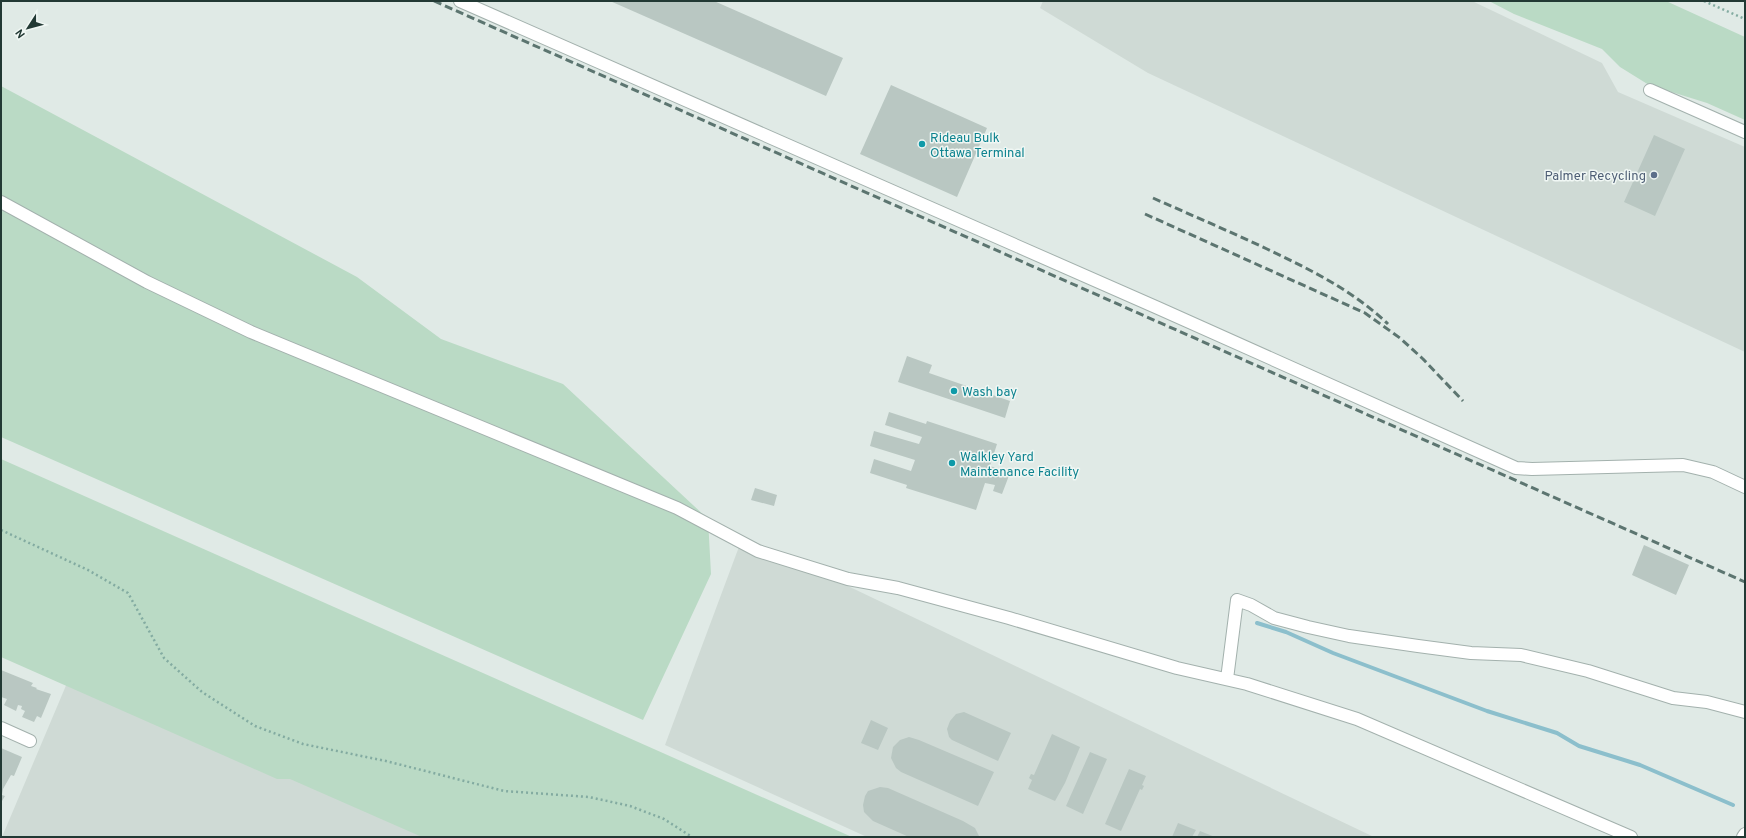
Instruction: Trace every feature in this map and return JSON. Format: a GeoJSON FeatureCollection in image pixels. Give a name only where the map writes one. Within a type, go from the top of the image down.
{"type":"FeatureCollection","features":[{"type":"Feature","properties":{"kind":"street"},"geometry":{"type":"LineString","coordinates":[[460,1],[1516,468],[1532,469],[1683,465],[1712,472],[1745,487]]}},
{"type":"Feature","properties":{"kind":"street"},"geometry":{"type":"LineString","coordinates":[[1650,90],[1745,132]]}},
{"type":"Feature","properties":{"kind":"street"},"geometry":{"type":"LineString","coordinates":[[1,202],[147,282],[251,332],[677,508],[758,551],[848,579],[898,588],[1009,618],[1178,668],[1247,684],[1357,719],[1631,837]]}},
{"type":"Feature","properties":{"kind":"street"},"geometry":{"type":"LineString","coordinates":[[1227,679],[1237,600],[1251,605],[1274,618],[1308,627],[1349,636],[1425,647],[1471,653],[1521,655],[1588,671],[1673,698],[1707,702],[1745,712]]}},
{"type":"Feature","properties":{"kind":"street"},"geometry":{"type":"LineString","coordinates":[[1,728],[30,741]]}},
{"type":"Feature","properties":{"kind":"path"},"geometry":{"type":"LineString","coordinates":[[1704,1],[1745,19]]}},
{"type":"Feature","properties":{"kind":"path"},"geometry":{"type":"LineString","coordinates":[[1,530],[88,570],[128,593],[164,658],[202,692],[256,726],[303,744],[386,761],[504,791],[589,797],[630,806],[664,819],[692,837]]}},
{"type":"Feature","properties":{"kind":"shaded area"},"geometry":{"type":"Polygon","coordinates":[[[1043,1],[1472,1],[1602,63],[1618,92],[1745,147],[1745,352],[1148,73],[1040,8],[1043,1]]]}},
{"type":"Feature","properties":{"kind":"shaded area"},"geometry":{"type":"Polygon","coordinates":[[[743,536],[1374,837],[867,837],[665,745],[743,536]]]}},
{"type":"Feature","properties":{"kind":"shaded area"},"geometry":{"type":"Polygon","coordinates":[[[70,676],[437,837],[2,837],[70,676]]]}},
{"type":"Feature","properties":{"kind":"green space"},"geometry":{"type":"Polygon","coordinates":[[[1489,1],[1666,1],[1745,37],[1745,120],[1707,103],[1649,85],[1620,67],[1602,49],[1514,14],[1489,1]]]}},
{"type":"Feature","properties":{"kind":"green space"},"geometry":{"type":"Polygon","coordinates":[[[1,86],[357,277],[441,339],[563,384],[708,519],[711,574],[643,720],[1,437],[1,86]]]}},
{"type":"Feature","properties":{"kind":"green space"},"geometry":{"type":"Polygon","coordinates":[[[1,459],[852,837],[422,837],[290,779],[277,779],[1,657],[1,459]]]}},
{"type":"Feature","properties":{"kind":"building"},"geometry":{"type":"Polygon","coordinates":[[[610,1],[714,1],[843,58],[826,96],[610,1]]]}},
{"type":"Feature","properties":{"kind":"building","name":"Rideau Bulk Ottawa Terminal"},"geometry":{"type":"Polygon","coordinates":[[[891,85],[987,128],[957,197],[860,154],[891,85]]]}},
{"type":"Feature","properties":{"kind":"building","name":"Palmer Recycling"},"geometry":{"type":"Polygon","coordinates":[[[1654,135],[1685,149],[1655,216],[1624,202],[1654,135]]]}},
{"type":"Feature","properties":{"kind":"building","name":"Wash bay"},"geometry":{"type":"Polygon","coordinates":[[[907,356],[932,365],[929,373],[1010,401],[1005,418],[898,382],[907,356]]]}},
{"type":"Feature","properties":{"kind":"building","name":"Walkley Yard Maintenance Facility"},"geometry":{"type":"Polygon","coordinates":[[[889,412],[926,424],[927,421],[997,444],[990,466],[1010,473],[1002,494],[993,491],[995,485],[985,483],[976,510],[906,488],[907,485],[870,473],[874,459],[911,471],[915,460],[870,446],[874,431],[919,444],[922,437],[885,425],[889,412]]]}},
{"type":"Feature","properties":{"kind":"building"},"geometry":{"type":"Polygon","coordinates":[[[755,488],[777,495],[774,506],[751,500],[755,488]]]}},
{"type":"Feature","properties":{"kind":"building"},"geometry":{"type":"Polygon","coordinates":[[[1644,545],[1689,565],[1676,595],[1632,575],[1644,545]]]}},
{"type":"Feature","properties":{"kind":"building"},"geometry":{"type":"Polygon","coordinates":[[[1,670],[33,683],[31,686],[51,694],[41,718],[37,716],[34,722],[22,717],[25,711],[21,709],[22,706],[18,705],[16,711],[4,705],[7,699],[1,697],[1,670]]]}},
{"type":"Feature","properties":{"kind":"building"},"geometry":{"type":"Polygon","coordinates":[[[964,712],[1011,733],[998,761],[952,740],[949,737],[947,729],[950,721],[956,714],[964,712]]]}},
{"type":"Feature","properties":{"kind":"building"},"geometry":{"type":"Polygon","coordinates":[[[871,720],[888,728],[878,750],[861,743],[871,720]]]}},
{"type":"Feature","properties":{"kind":"building"},"geometry":{"type":"Polygon","coordinates":[[[1052,734],[1080,747],[1065,783],[1055,801],[1028,789],[1032,780],[1029,778],[1031,774],[1034,775],[1052,734]]]}},
{"type":"Feature","properties":{"kind":"building"},"geometry":{"type":"Polygon","coordinates":[[[909,737],[994,772],[978,806],[901,772],[896,768],[891,758],[893,747],[900,740],[909,737]]]}},
{"type":"Feature","properties":{"kind":"building"},"geometry":{"type":"Polygon","coordinates":[[[1,748],[22,757],[14,776],[11,775],[3,789],[2,795],[5,796],[2,801],[1,800],[1,748]]]}},
{"type":"Feature","properties":{"kind":"building"},"geometry":{"type":"Polygon","coordinates":[[[1090,752],[1107,759],[1083,814],[1066,806],[1090,752]]]}},
{"type":"Feature","properties":{"kind":"building"},"geometry":{"type":"Polygon","coordinates":[[[1129,769],[1146,776],[1142,785],[1144,786],[1142,790],[1140,789],[1121,831],[1105,824],[1129,769]]]}},
{"type":"Feature","properties":{"kind":"building"},"geometry":{"type":"Polygon","coordinates":[[[880,787],[888,788],[963,821],[975,828],[979,836],[909,837],[873,821],[864,812],[863,805],[868,791],[880,787]]]}},
{"type":"Feature","properties":{"kind":"building"},"geometry":{"type":"Polygon","coordinates":[[[1178,823],[1196,830],[1192,837],[1172,837],[1178,823]]]}},
{"type":"Feature","properties":{"kind":"building"},"geometry":{"type":"Polygon","coordinates":[[[1200,831],[1215,837],[1197,837],[1200,831]]]}},
{"type":"Feature","properties":{"kind":"waterway"},"geometry":{"type":"LineString","coordinates":[[1257,623],[1286,632],[1333,653],[1487,711],[1557,733],[1579,746],[1640,765],[1733,805]]}},
{"type":"Feature","properties":{"kind":"railway"},"geometry":{"type":"LineString","coordinates":[[434,1],[1745,582]]}},
{"type":"Feature","properties":{"kind":"railway"},"geometry":{"type":"LineString","coordinates":[[1153,198],[1253,242],[1315,273],[1360,301],[1388,324]]}},
{"type":"Feature","properties":{"kind":"railway"},"geometry":{"type":"LineString","coordinates":[[1145,214],[1365,313],[1400,338],[1423,359],[1463,401]]}},
{"type":"Feature","properties":{"kind":"place","name":"Rideau Bulk Ottawa Terminal"},"geometry":{"type":"Point","coordinates":[922,144]}},
{"type":"Feature","properties":{"kind":"place","name":"Palmer Recycling"},"geometry":{"type":"Point","coordinates":[1654,175]}},
{"type":"Feature","properties":{"kind":"place","name":"Wash bay"},"geometry":{"type":"Point","coordinates":[954,391]}},
{"type":"Feature","properties":{"kind":"place","name":"Walkley Yard Maintenance Facility"},"geometry":{"type":"Point","coordinates":[952,463]}}]}
